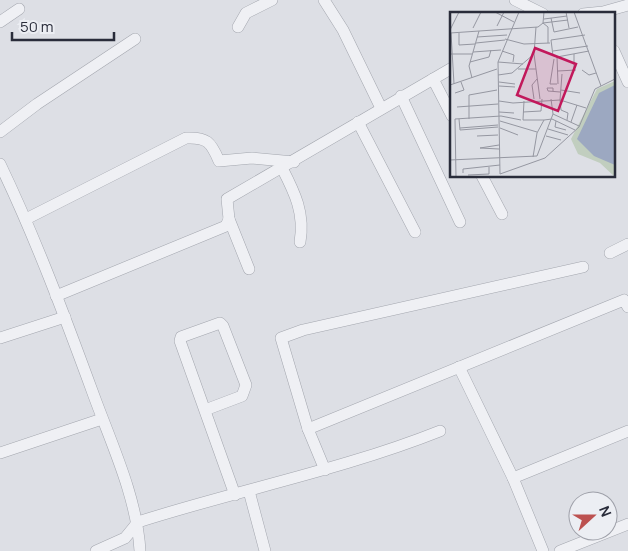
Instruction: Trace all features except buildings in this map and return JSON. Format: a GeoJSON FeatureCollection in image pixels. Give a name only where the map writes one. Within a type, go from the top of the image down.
{"type":"FeatureCollection","features":[{"type":"Feature","properties":{"kind":"street"},"geometry":{"type":"LineString","coordinates":[[238,28],[246,13],[272,0]]}},
{"type":"Feature","properties":{"kind":"street"},"geometry":{"type":"LineString","coordinates":[[324,0],[344,30],[382,108]]}},
{"type":"Feature","properties":{"kind":"street"},"geometry":{"type":"LineString","coordinates":[[515,0],[539,12]]}},
{"type":"Feature","properties":{"kind":"street"},"geometry":{"type":"LineString","coordinates":[[606,12],[628,5]]}},
{"type":"Feature","properties":{"kind":"street"},"geometry":{"type":"LineString","coordinates":[[0,22],[19,9]]}},
{"type":"Feature","properties":{"kind":"street"},"geometry":{"type":"LineString","coordinates":[[0,132],[37,104],[135,39]]}},
{"type":"Feature","properties":{"kind":"street"},"geometry":{"type":"LineString","coordinates":[[616,55],[628,82]]}},
{"type":"Feature","properties":{"kind":"street"},"geometry":{"type":"LineString","coordinates":[[249,269],[229,219],[228,199],[294,162],[401,96],[450,69]]}},
{"type":"Feature","properties":{"kind":"street"},"geometry":{"type":"LineString","coordinates":[[433,79],[450,112]]}},
{"type":"Feature","properties":{"kind":"street"},"geometry":{"type":"LineString","coordinates":[[401,96],[460,222]]}},
{"type":"Feature","properties":{"kind":"street"},"geometry":{"type":"LineString","coordinates":[[358,122],[415,232]]}},
{"type":"Feature","properties":{"kind":"street"},"geometry":{"type":"LineString","coordinates":[[26,219],[186,138],[200,137],[212,145],[219,161],[252,158],[294,162]]}},
{"type":"Feature","properties":{"kind":"street"},"geometry":{"type":"LineString","coordinates":[[0,164],[26,219],[102,419],[138,522],[140,551]]}},
{"type":"Feature","properties":{"kind":"street"},"geometry":{"type":"LineString","coordinates":[[282,168],[299,205],[302,228],[300,242]]}},
{"type":"Feature","properties":{"kind":"street"},"geometry":{"type":"LineString","coordinates":[[483,178],[502,214]]}},
{"type":"Feature","properties":{"kind":"street"},"geometry":{"type":"LineString","coordinates":[[56,296],[226,226],[229,219]]}},
{"type":"Feature","properties":{"kind":"street"},"geometry":{"type":"LineString","coordinates":[[610,253],[628,244]]}},
{"type":"Feature","properties":{"kind":"street"},"geometry":{"type":"LineString","coordinates":[[324,470],[308,429],[281,338],[303,330],[582,267]]}},
{"type":"Feature","properties":{"kind":"street"},"geometry":{"type":"LineString","coordinates":[[308,429],[624,300],[628,307]]}},
{"type":"Feature","properties":{"kind":"street"},"geometry":{"type":"LineString","coordinates":[[0,338],[64,318]]}},
{"type":"Feature","properties":{"kind":"street"},"geometry":{"type":"LineString","coordinates":[[205,410],[242,396],[246,391],[246,385],[227,334],[220,323],[184,336],[180,341],[235,495]]}},
{"type":"Feature","properties":{"kind":"street"},"geometry":{"type":"LineString","coordinates":[[459,367],[513,478],[543,551]]}},
{"type":"Feature","properties":{"kind":"street"},"geometry":{"type":"LineString","coordinates":[[0,453],[102,419]]}},
{"type":"Feature","properties":{"kind":"street"},"geometry":{"type":"LineString","coordinates":[[96,551],[125,538],[138,522],[324,470],[408,444],[440,431]]}},
{"type":"Feature","properties":{"kind":"street"},"geometry":{"type":"LineString","coordinates":[[513,478],[628,431]]}},
{"type":"Feature","properties":{"kind":"street"},"geometry":{"type":"LineString","coordinates":[[249,491],[265,551]]}},
{"type":"Feature","properties":{"kind":"street"},"geometry":{"type":"LineString","coordinates":[[560,551],[628,524]]}}]}
